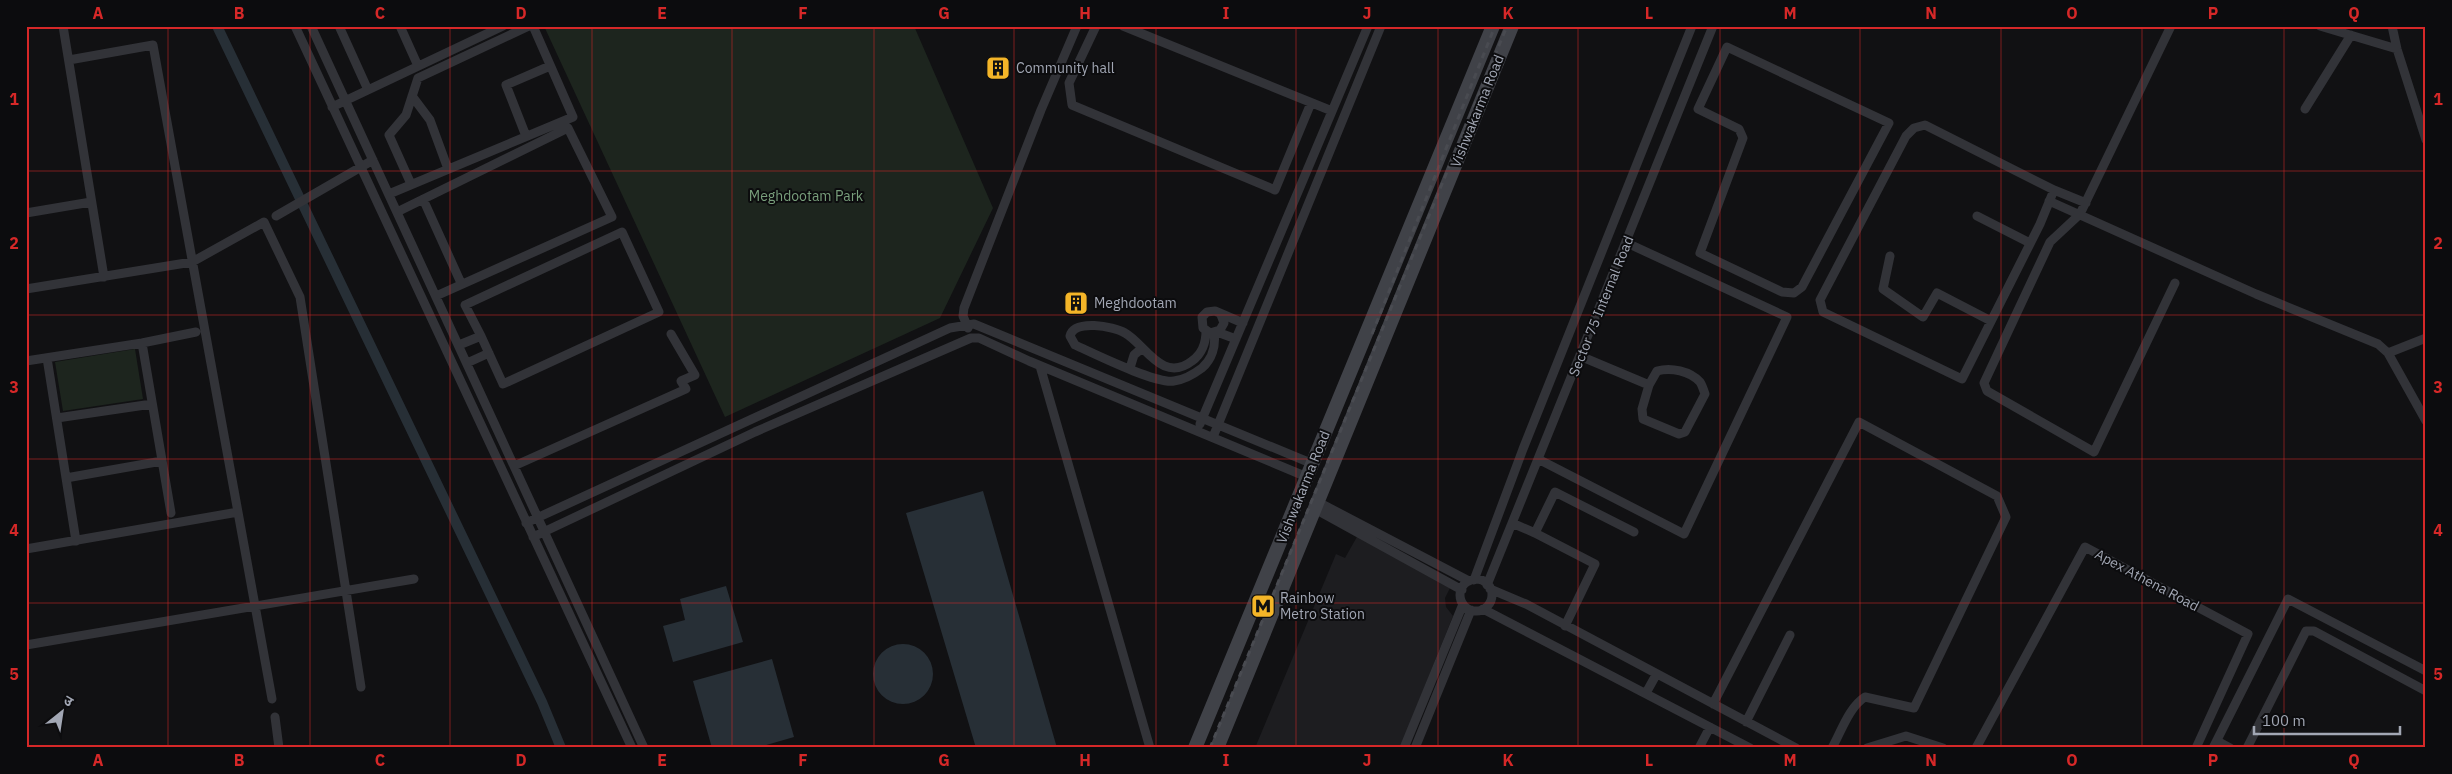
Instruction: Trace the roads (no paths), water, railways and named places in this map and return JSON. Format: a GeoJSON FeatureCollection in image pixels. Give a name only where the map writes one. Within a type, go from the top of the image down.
{"type":"FeatureCollection","features":[{"type":"Feature","properties":{"kind":"main road","name":"Vishwakarma Road"},"geometry":{"type":"LineString","coordinates":[[1195,748],[1493,26]]}},
{"type":"Feature","properties":{"kind":"main road","name":"Vishwakarma Road"},"geometry":{"type":"LineString","coordinates":[[1217,748],[1512,26]]}},
{"type":"Feature","properties":{"kind":"main road"},"geometry":{"type":"LineString","coordinates":[[1425,192],[1434,198],[1442,195]]}},
{"type":"Feature","properties":{"kind":"main road"},"geometry":{"type":"LineString","coordinates":[[1411,225],[1423,225],[1428,231]]}},
{"type":"Feature","properties":{"kind":"street"},"geometry":{"type":"LineString","coordinates":[[64,26],[104,277]]}},
{"type":"Feature","properties":{"kind":"street"},"geometry":{"type":"LineString","coordinates":[[295,26],[632,748]]}},
{"type":"Feature","properties":{"kind":"street"},"geometry":{"type":"LineString","coordinates":[[311,26],[644,748]]}},
{"type":"Feature","properties":{"kind":"street"},"geometry":{"type":"LineString","coordinates":[[339,26],[368,90]]}},
{"type":"Feature","properties":{"kind":"street"},"geometry":{"type":"LineString","coordinates":[[400,26],[418,66]]}},
{"type":"Feature","properties":{"kind":"street"},"geometry":{"type":"LineString","coordinates":[[332,107],[503,26]]}},
{"type":"Feature","properties":{"kind":"street"},"geometry":{"type":"LineString","coordinates":[[389,194],[573,117],[531,26],[418,78],[406,115],[389,136],[412,184]]}},
{"type":"Feature","properties":{"kind":"street"},"geometry":{"type":"LineString","coordinates":[[971,338],[965,324],[964,308],[1041,110],[1077,26]]}},
{"type":"Feature","properties":{"kind":"street"},"geometry":{"type":"LineString","coordinates":[[1096,26],[1069,84],[1072,106],[1275,190],[1311,103]]}},
{"type":"Feature","properties":{"kind":"street"},"geometry":{"type":"LineString","coordinates":[[1123,26],[1332,111]]}},
{"type":"Feature","properties":{"kind":"street"},"geometry":{"type":"LineString","coordinates":[[1198,431],[1368,26]]}},
{"type":"Feature","properties":{"kind":"street"},"geometry":{"type":"LineString","coordinates":[[1213,438],[1381,26]]}},
{"type":"Feature","properties":{"kind":"street","name":"Sector 75 Internal Road"},"geometry":{"type":"LineString","coordinates":[[1472,581],[1692,26]]}},
{"type":"Feature","properties":{"kind":"street","name":"Sector 75 Internal Road"},"geometry":{"type":"LineString","coordinates":[[1488,587],[1512,523],[1627,243],[1713,26]]}},
{"type":"Feature","properties":{"kind":"street"},"geometry":{"type":"LineString","coordinates":[[2171,26],[2080,214],[2050,242],[1984,383],[1986,391],[2094,452],[2175,283]]}},
{"type":"Feature","properties":{"kind":"street"},"geometry":{"type":"LineString","coordinates":[[2320,26],[2397,49]]}},
{"type":"Feature","properties":{"kind":"street"},"geometry":{"type":"LineString","coordinates":[[2392,26],[2397,49],[2426,140]]}},
{"type":"Feature","properties":{"kind":"street"},"geometry":{"type":"LineString","coordinates":[[2306,109],[2350,35]]}},
{"type":"Feature","properties":{"kind":"street"},"geometry":{"type":"LineString","coordinates":[[69,60],[153,45],[272,699]]}},
{"type":"Feature","properties":{"kind":"street"},"geometry":{"type":"LineString","coordinates":[[1682,104],[1739,129],[1743,138],[1700,252],[1782,292],[1798,292],[1889,123],[1727,47],[1698,110]]}},
{"type":"Feature","properties":{"kind":"street"},"geometry":{"type":"LineString","coordinates":[[526,136],[506,86],[550,66]]}},
{"type":"Feature","properties":{"kind":"street"},"geometry":{"type":"LineString","coordinates":[[412,96],[430,120],[448,169]]}},
{"type":"Feature","properties":{"kind":"street"},"geometry":{"type":"LineString","coordinates":[[2054,190],[1962,379],[1823,312],[1820,300],[1906,136],[1914,128],[1925,125],[2054,190],[2086,203]]}},
{"type":"Feature","properties":{"kind":"street"},"geometry":{"type":"LineString","coordinates":[[397,212],[568,128],[612,217],[461,283],[436,296]]}},
{"type":"Feature","properties":{"kind":"street"},"geometry":{"type":"LineString","coordinates":[[276,216],[373,160]]}},
{"type":"Feature","properties":{"kind":"street"},"geometry":{"type":"LineString","coordinates":[[423,199],[461,283]]}},
{"type":"Feature","properties":{"kind":"street"},"geometry":{"type":"LineString","coordinates":[[2049,201],[2256,294],[2365,337],[2378,344],[2388,353],[2426,421]]}},
{"type":"Feature","properties":{"kind":"street"},"geometry":{"type":"LineString","coordinates":[[26,213],[91,202]]}},
{"type":"Feature","properties":{"kind":"street"},"geometry":{"type":"LineString","coordinates":[[1288,214],[1302,220]]}},
{"type":"Feature","properties":{"kind":"street"},"geometry":{"type":"LineString","coordinates":[[1977,216],[2030,242]]}},
{"type":"Feature","properties":{"kind":"street"},"geometry":{"type":"LineString","coordinates":[[26,289],[192,262],[264,222],[300,297],[361,687]]}},
{"type":"Feature","properties":{"kind":"street"},"geometry":{"type":"LineString","coordinates":[[622,232],[659,312],[502,384],[481,336],[465,305],[622,232]]}},
{"type":"Feature","properties":{"kind":"street"},"geometry":{"type":"LineString","coordinates":[[1538,459],[1684,534],[1787,317],[1627,243]]}},
{"type":"Feature","properties":{"kind":"street"},"geometry":{"type":"LineString","coordinates":[[1890,256],[1883,289],[1923,317],[1937,293],[1991,321]]}},
{"type":"Feature","properties":{"kind":"street"},"geometry":{"type":"LineString","coordinates":[[1236,339],[1212,332],[1201,321],[1204,314],[1211,310],[1243,323]]}},
{"type":"Feature","properties":{"kind":"street"},"geometry":{"type":"LineString","coordinates":[[1212,332],[1215,345],[1210,357],[1199,370],[1186,378],[1172,382],[1130,368],[1075,345],[1070,336],[1072,331],[1079,326],[1111,328],[1123,331],[1133,338],[1150,358],[1163,365],[1184,366],[1200,354],[1206,338],[1212,332],[1224,323],[1222,315]]}},
{"type":"Feature","properties":{"kind":"street"},"geometry":{"type":"LineString","coordinates":[[526,523],[950,328],[965,324],[974,324],[1218,425],[1310,470]]}},
{"type":"Feature","properties":{"kind":"street"},"geometry":{"type":"LineString","coordinates":[[26,361],[142,343],[196,332]]}},
{"type":"Feature","properties":{"kind":"street"},"geometry":{"type":"LineString","coordinates":[[514,466],[686,389],[681,381],[695,375],[671,334]]}},
{"type":"Feature","properties":{"kind":"street"},"geometry":{"type":"LineString","coordinates":[[459,345],[481,336]]}},
{"type":"Feature","properties":{"kind":"street"},"geometry":{"type":"LineString","coordinates":[[533,537],[755,432],[971,338],[979,338],[1040,366],[1213,438],[1310,470]]}},
{"type":"Feature","properties":{"kind":"street"},"geometry":{"type":"LineString","coordinates":[[2388,353],[2426,338]]}},
{"type":"Feature","properties":{"kind":"street"},"geometry":{"type":"LineString","coordinates":[[142,343],[171,513]]}},
{"type":"Feature","properties":{"kind":"street"},"geometry":{"type":"LineString","coordinates":[[1130,368],[1134,355],[1141,349]]}},
{"type":"Feature","properties":{"kind":"street"},"geometry":{"type":"LineString","coordinates":[[467,363],[489,353]]}},
{"type":"Feature","properties":{"kind":"street"},"geometry":{"type":"LineString","coordinates":[[1580,356],[1649,385]]}},
{"type":"Feature","properties":{"kind":"street"},"geometry":{"type":"LineString","coordinates":[[47,358],[76,540]]}},
{"type":"Feature","properties":{"kind":"street"},"geometry":{"type":"LineString","coordinates":[[1040,366],[1150,748]]}},
{"type":"Feature","properties":{"kind":"street"},"geometry":{"type":"LineString","coordinates":[[1665,369],[1679,370],[1700,382],[1705,394],[1685,432],[1679,434],[1644,419],[1642,409],[1649,385],[1657,371],[1665,369]]}},
{"type":"Feature","properties":{"kind":"street"},"geometry":{"type":"LineString","coordinates":[[57,418],[152,404]]}},
{"type":"Feature","properties":{"kind":"street"},"geometry":{"type":"LineString","coordinates":[[1713,704],[1859,422],[1997,496],[2006,517],[1914,708],[1865,697],[1853,709],[1832,748]]}},
{"type":"Feature","properties":{"kind":"street"},"geometry":{"type":"LineString","coordinates":[[66,478],[162,461]]}},
{"type":"Feature","properties":{"kind":"street"},"geometry":{"type":"LineString","coordinates":[[1536,533],[1556,492],[1634,532]]}},
{"type":"Feature","properties":{"kind":"street"},"geometry":{"type":"LineString","coordinates":[[1317,506],[1472,581],[1526,604],[1796,748]]}},
{"type":"Feature","properties":{"kind":"street"},"geometry":{"type":"LineString","coordinates":[[1317,506],[1462,590]]}},
{"type":"Feature","properties":{"kind":"street"},"geometry":{"type":"LineString","coordinates":[[26,549],[238,512]]}},
{"type":"Feature","properties":{"kind":"street"},"geometry":{"type":"LineString","coordinates":[[1512,523],[1536,533],[1595,564],[1565,626]]}},
{"type":"Feature","properties":{"kind":"street","name":"Apex Athena Road"},"geometry":{"type":"LineString","coordinates":[[1976,748],[2085,546],[2248,634],[2196,748]]}},
{"type":"Feature","properties":{"kind":"street"},"geometry":{"type":"LineString","coordinates":[[26,645],[414,579]]}},
{"type":"Feature","properties":{"kind":"street"},"geometry":{"type":"LineString","coordinates":[[1472,581],[1462,590],[1460,598],[1463,604],[1471,610],[1483,610],[1750,748]]}},
{"type":"Feature","properties":{"kind":"street"},"geometry":{"type":"LineString","coordinates":[[1483,610],[1490,603],[1488,587]]}},
{"type":"Feature","properties":{"kind":"street"},"geometry":{"type":"LineString","coordinates":[[2230,748],[2215,744],[2288,600],[2426,671]]}},
{"type":"Feature","properties":{"kind":"street"},"geometry":{"type":"LineString","coordinates":[[1404,748],[1463,604]]}},
{"type":"Feature","properties":{"kind":"street"},"geometry":{"type":"LineString","coordinates":[[1416,748],[1471,610]]}},
{"type":"Feature","properties":{"kind":"street"},"geometry":{"type":"LineString","coordinates":[[2247,748],[2306,630],[2314,631],[2426,691]]}},
{"type":"Feature","properties":{"kind":"street"},"geometry":{"type":"LineString","coordinates":[[1746,722],[1790,635]]}},
{"type":"Feature","properties":{"kind":"street"},"geometry":{"type":"LineString","coordinates":[[1646,693],[1656,674]]}},
{"type":"Feature","properties":{"kind":"street"},"geometry":{"type":"LineString","coordinates":[[275,717],[280,746]]}},
{"type":"Feature","properties":{"kind":"street"},"geometry":{"type":"LineString","coordinates":[[1699,748],[1710,727]]}},
{"type":"Feature","properties":{"kind":"street"},"geometry":{"type":"LineString","coordinates":[[1867,748],[1906,736],[1944,748]]}},
{"type":"Feature","properties":{"kind":"waterway"},"geometry":{"type":"LineString","coordinates":[[217,26],[542,702],[561,748]]}},
{"type":"Feature","properties":{"kind":"railway"},"geometry":{"type":"LineString","coordinates":[[1372,334],[1495,26]]}},
{"type":"Feature","properties":{"kind":"railway"},"geometry":{"type":"LineString","coordinates":[[1210,748],[1507,26]]}},
{"type":"Feature","properties":{"kind":"place","name":"Community hall"},"geometry":{"type":"Point","coordinates":[998,68]}},
{"type":"Feature","properties":{"kind":"place","name":"Meghdootam"},"geometry":{"type":"Point","coordinates":[1076,303]}},
{"type":"Feature","properties":{"kind":"place","name":"Rainbow Metro Station"},"geometry":{"type":"Point","coordinates":[1263,606]}},
{"type":"Feature","properties":{"kind":"park label","name":"Meghdootam Park"},"geometry":{"type":"Point","coordinates":[806,196]}}]}
